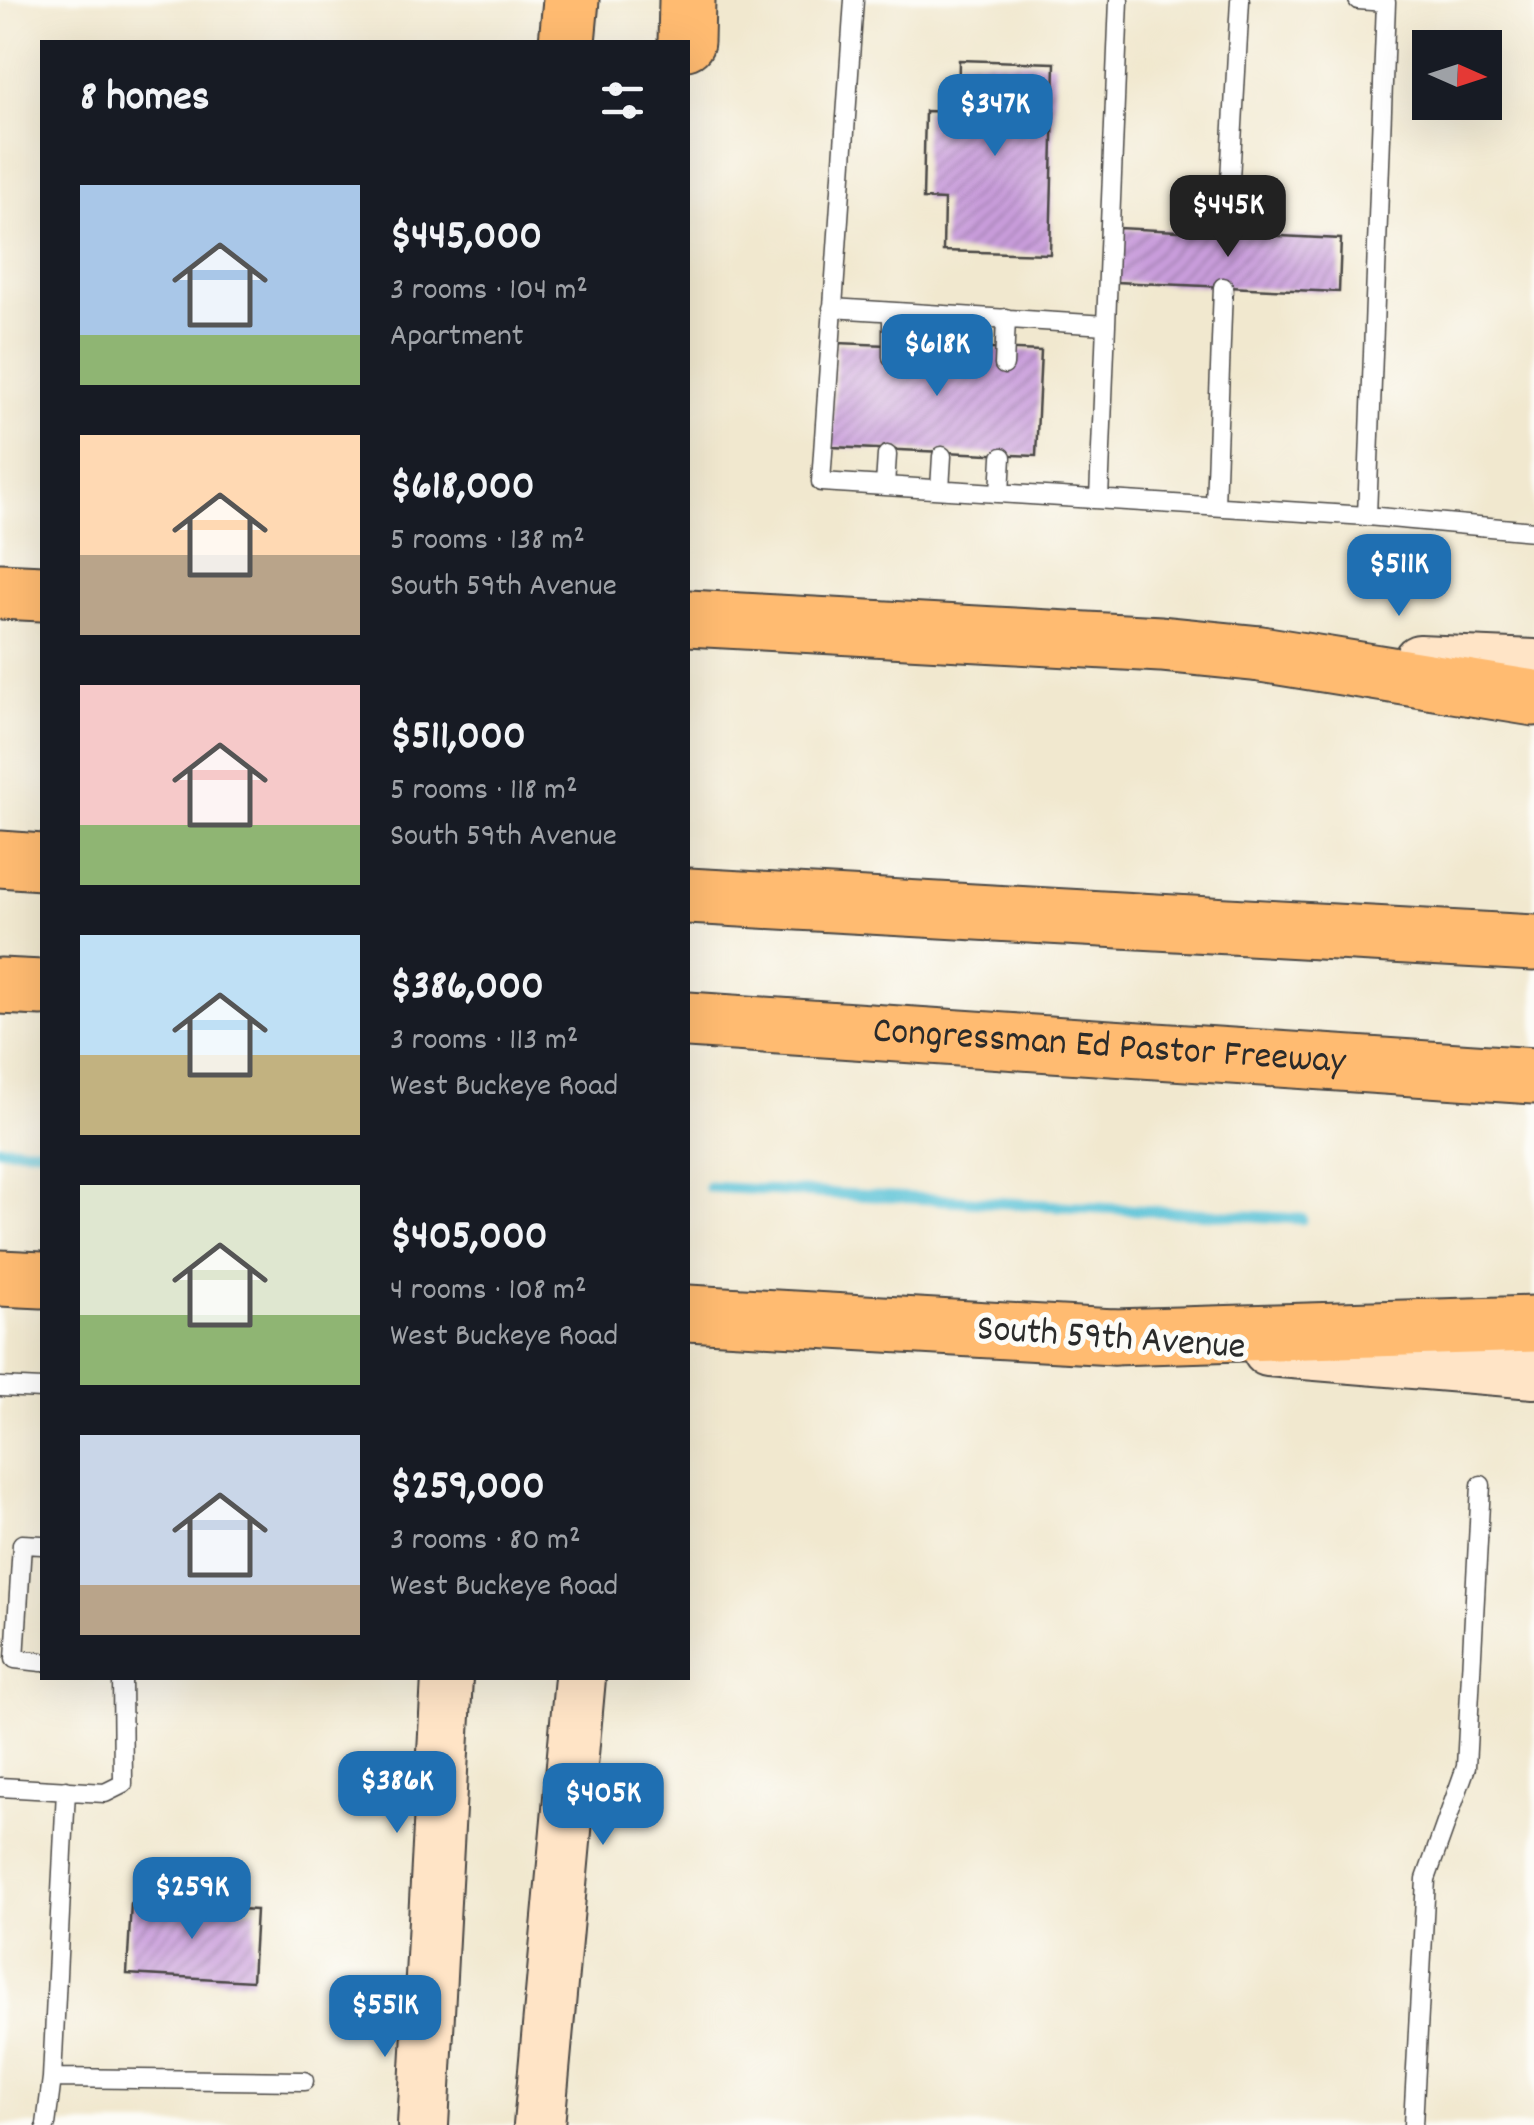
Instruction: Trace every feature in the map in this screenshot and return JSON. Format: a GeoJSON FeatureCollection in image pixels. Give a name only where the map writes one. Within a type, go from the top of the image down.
{"type":"FeatureCollection","features":[{"type":"Feature","properties":{"kind":"main road"},"geometry":{"type":"LineString","coordinates":[[567,40],[571,0]]}},
{"type":"Feature","properties":{"kind":"main road"},"geometry":{"type":"LineString","coordinates":[[686,40],[687,0]]}},
{"type":"Feature","properties":{"kind":"main road"},"geometry":{"type":"LineString","coordinates":[[0,591],[40,593]]}},
{"type":"Feature","properties":{"kind":"main road"},"geometry":{"type":"LineString","coordinates":[[690,618],[1161,644],[1261,654],[1534,666]]}},
{"type":"Feature","properties":{"kind":"main road"},"geometry":{"type":"LineString","coordinates":[[1261,654],[1534,698]]}},
{"type":"Feature","properties":{"kind":"main road"},"geometry":{"type":"LineString","coordinates":[[0,859],[40,862]]}},
{"type":"Feature","properties":{"kind":"main road"},"geometry":{"type":"LineString","coordinates":[[690,896],[1534,943]]}},
{"type":"Feature","properties":{"kind":"main road"},"geometry":{"type":"LineString","coordinates":[[0,986],[40,988]]}},
{"type":"Feature","properties":{"kind":"main road","name":"Congressman Ed Pastor Freeway"},"geometry":{"type":"LineString","coordinates":[[711,1021],[1534,1076]]}},
{"type":"Feature","properties":{"kind":"main road"},"geometry":{"type":"LineString","coordinates":[[0,1278],[40,1280]]}},
{"type":"Feature","properties":{"kind":"main road","name":"South 59th Avenue"},"geometry":{"type":"LineString","coordinates":[[690,1314],[1114,1337],[1534,1373]]}},
{"type":"Feature","properties":{"kind":"main road"},"geometry":{"type":"LineString","coordinates":[[1114,1337],[1534,1324]]}},
{"type":"Feature","properties":{"kind":"main road"},"geometry":{"type":"LineString","coordinates":[[423,2125],[447,1680]]}},
{"type":"Feature","properties":{"kind":"main road"},"geometry":{"type":"LineString","coordinates":[[538,2125],[580,1680]]}},
{"type":"Feature","properties":{"kind":"lane"},"geometry":{"type":"LineString","coordinates":[[854,0],[821,482],[1215,505],[1534,531]]}},
{"type":"Feature","properties":{"kind":"lane"},"geometry":{"type":"LineString","coordinates":[[1099,499],[1120,0]]}},
{"type":"Feature","properties":{"kind":"lane"},"geometry":{"type":"LineString","coordinates":[[1227,233],[1240,0]]}},
{"type":"Feature","properties":{"kind":"lane"},"geometry":{"type":"LineString","coordinates":[[1358,0],[1386,2],[1367,516]]}},
{"type":"Feature","properties":{"kind":"lane"},"geometry":{"type":"LineString","coordinates":[[1215,505],[1223,287]]}},
{"type":"Feature","properties":{"kind":"lane"},"geometry":{"type":"LineString","coordinates":[[832,308],[1106,326]]}},
{"type":"Feature","properties":{"kind":"lane"},"geometry":{"type":"LineString","coordinates":[[892,312],[892,357]]}},
{"type":"Feature","properties":{"kind":"lane"},"geometry":{"type":"LineString","coordinates":[[946,316],[946,362]]}},
{"type":"Feature","properties":{"kind":"lane"},"geometry":{"type":"LineString","coordinates":[[1004,365],[1006,318]]}},
{"type":"Feature","properties":{"kind":"lane"},"geometry":{"type":"LineString","coordinates":[[885,486],[887,455]]}},
{"type":"Feature","properties":{"kind":"lane"},"geometry":{"type":"LineString","coordinates":[[940,489],[942,456]]}},
{"type":"Feature","properties":{"kind":"lane"},"geometry":{"type":"LineString","coordinates":[[1000,493],[1002,457]]}},
{"type":"Feature","properties":{"kind":"lane"},"geometry":{"type":"LineString","coordinates":[[0,1387],[40,1389]]}},
{"type":"Feature","properties":{"kind":"lane"},"geometry":{"type":"LineString","coordinates":[[1412,2125],[1426,1879],[1466,1767],[1481,1485]]}},
{"type":"Feature","properties":{"kind":"lane"},"geometry":{"type":"LineString","coordinates":[[40,1545],[22,1544],[14,1658],[40,1662]]}},
{"type":"Feature","properties":{"kind":"lane"},"geometry":{"type":"LineString","coordinates":[[0,1787],[105,1792],[123,1784],[122,1680]]}},
{"type":"Feature","properties":{"kind":"lane"},"geometry":{"type":"LineString","coordinates":[[46,2125],[52,2078],[66,1790]]}},
{"type":"Feature","properties":{"kind":"lane"},"geometry":{"type":"LineString","coordinates":[[52,2078],[304,2081]]}},
{"type":"Feature","properties":{"kind":"building"},"geometry":{"type":"Polygon","coordinates":[[[959,60],[1055,63],[1050,254],[943,251],[944,200],[923,199],[925,111],[958,112],[959,60]]]}},
{"type":"Feature","properties":{"kind":"building"},"geometry":{"type":"Polygon","coordinates":[[[1118,228],[1341,239],[1339,292],[1116,282],[1118,228]]]}},
{"type":"Feature","properties":{"kind":"building"},"geometry":{"type":"Polygon","coordinates":[[[837,343],[1041,351],[1036,456],[832,447],[837,343]]]}},
{"type":"Feature","properties":{"kind":"building"},"geometry":{"type":"Polygon","coordinates":[[[131,1903],[256,1910],[252,1981],[127,1974],[131,1903]]]}},
{"type":"Feature","properties":{"kind":"waterway"},"geometry":{"type":"LineString","coordinates":[[0,1148],[40,1149]]}},
{"type":"Feature","properties":{"kind":"waterway"},"geometry":{"type":"LineString","coordinates":[[709,1187],[1302,1219]]}}]}
